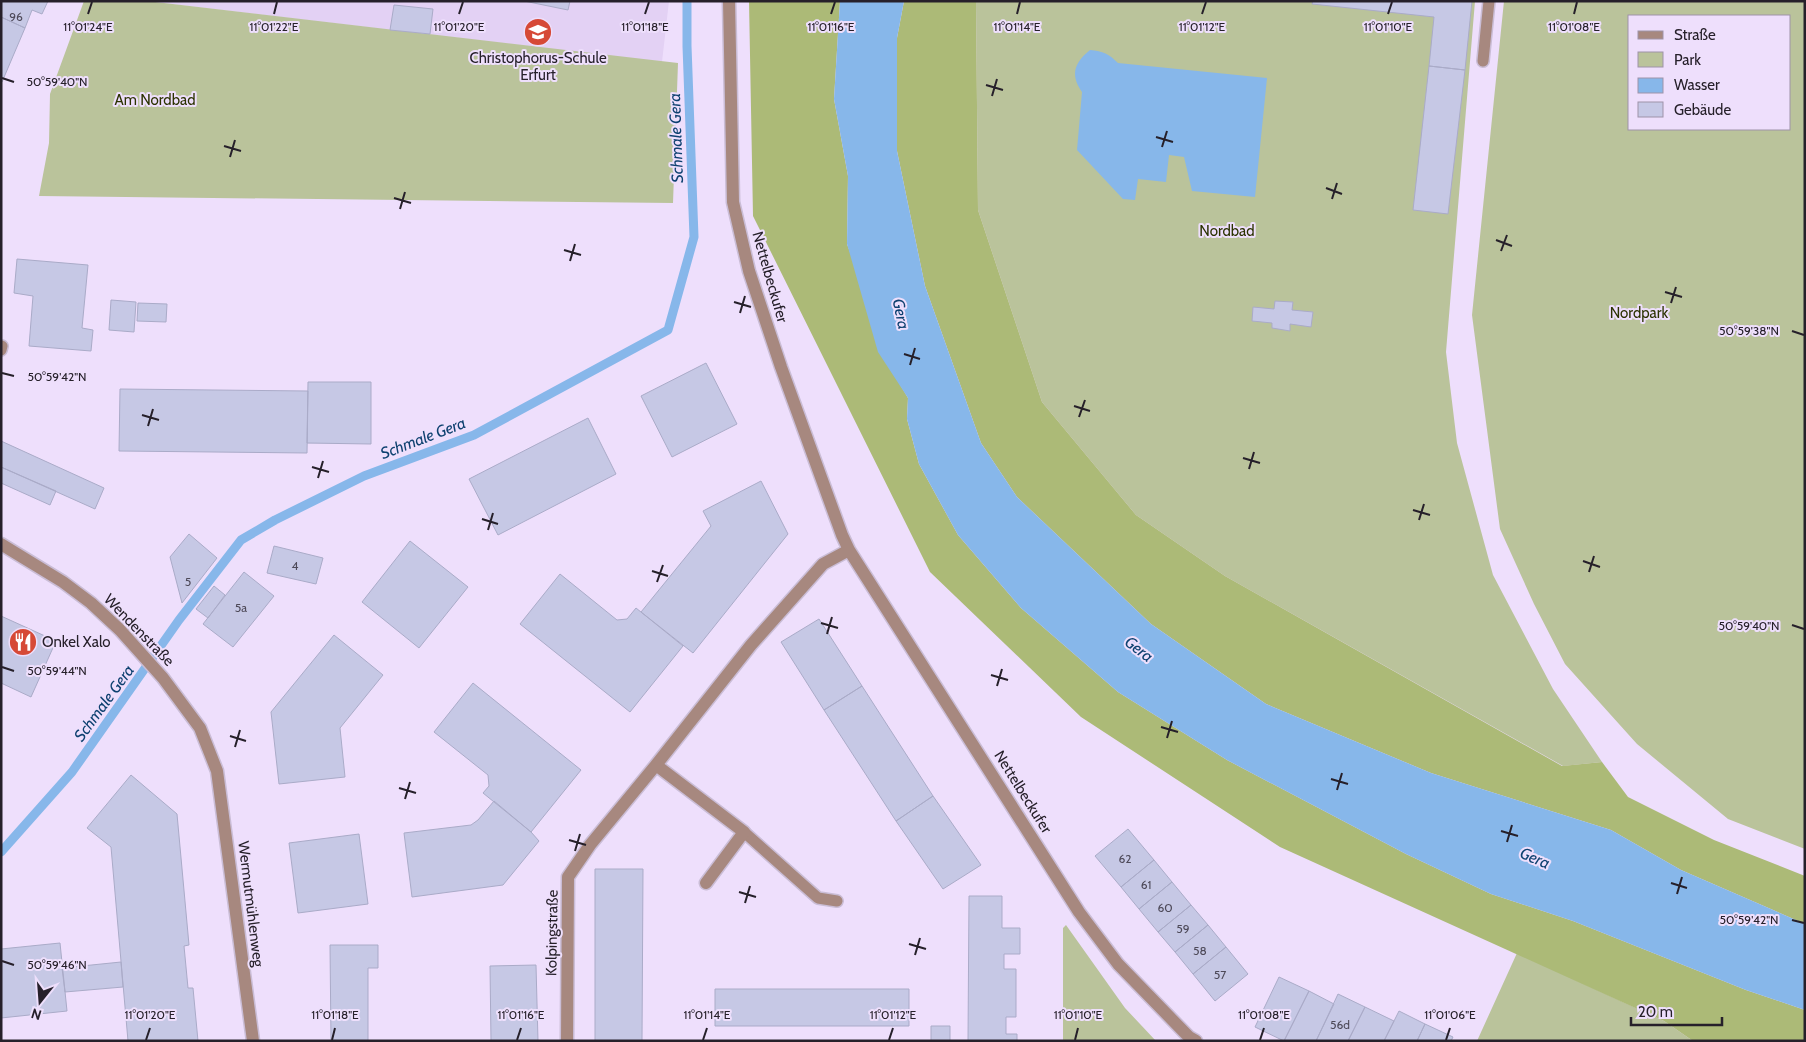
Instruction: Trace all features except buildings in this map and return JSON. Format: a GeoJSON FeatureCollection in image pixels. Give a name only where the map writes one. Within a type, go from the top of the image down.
{"type":"FeatureCollection","features":[{"type":"Feature","properties":{"kind":"street","name":"Nettelbeckufer"},"geometry":{"type":"LineString","coordinates":[[729,1],[735,210],[749,271],[781,367],[848,550],[1079,912],[1118,964],[1192,1039]]}},
{"type":"Feature","properties":{"kind":"street","name":"Wendenstraße"},"geometry":{"type":"LineString","coordinates":[[1,544],[63,582],[91,603],[140,650],[164,678],[200,728],[218,771]]}},
{"type":"Feature","properties":{"kind":"street"},"geometry":{"type":"LineString","coordinates":[[706,883],[744,832],[656,765],[751,646],[824,564],[848,550]]}},
{"type":"Feature","properties":{"kind":"street","name":"Kolpingstraße"},"geometry":{"type":"LineString","coordinates":[[567,1041],[568,877],[590,845],[656,765]]}},
{"type":"Feature","properties":{"kind":"street","name":"Wermutmühlenweg"},"geometry":{"type":"LineString","coordinates":[[218,771],[253,1041]]}},
{"type":"Feature","properties":{"kind":"lane"},"geometry":{"type":"LineString","coordinates":[[1483,61],[1490,1]]}},
{"type":"Feature","properties":{"kind":"lane"},"geometry":{"type":"LineString","coordinates":[[744,832],[818,898],[837,901]]}},
{"type":"Feature","properties":{"kind":"shaded area","name":"Christophorus-Schule Erfurt"},"geometry":{"type":"Polygon","coordinates":[[[147,1],[669,1],[662,62],[147,1]]]}},
{"type":"Feature","properties":{"kind":"green space","name":"Am Nordbad"},"geometry":{"type":"Polygon","coordinates":[[[84,1],[147,1],[678,63],[673,203],[39,196],[49,143],[50,94],[84,1]]]}},
{"type":"Feature","properties":{"kind":"green space"},"geometry":{"type":"Polygon","coordinates":[[[749,1],[840,1],[834,99],[848,176],[847,244],[898,381],[908,398],[907,419],[919,464],[958,535],[1021,608],[1118,692],[1227,760],[1406,854],[1491,894],[1573,921],[1746,990],[1805,1010],[1805,1041],[1693,1041],[1664,1021],[1280,847],[1081,717],[930,572],[753,216],[749,1]]]}},
{"type":"Feature","properties":{"kind":"green space"},"geometry":{"type":"Polygon","coordinates":[[[904,1],[976,1],[978,210],[1042,402],[1136,515],[1225,576],[1562,766],[1602,762],[1628,797],[1714,840],[1805,876],[1805,924],[1681,870],[1611,830],[1431,773],[1266,704],[1151,624],[1017,497],[981,443],[925,286],[897,151],[897,38],[904,1]]]}},
{"type":"Feature","properties":{"kind":"green space","name":"Nordbad"},"geometry":{"type":"Polygon","coordinates":[[[976,1],[1475,1],[1446,352],[1457,443],[1493,575],[1553,689],[1602,762],[1563,766],[1225,576],[1136,515],[1042,402],[978,210],[976,1]]]}},
{"type":"Feature","properties":{"kind":"green space","name":"Nordpark"},"geometry":{"type":"Polygon","coordinates":[[[1504,1],[1805,1],[1805,849],[1728,819],[1637,744],[1565,664],[1534,604],[1500,529],[1472,315],[1504,1]]]}},
{"type":"Feature","properties":{"kind":"green space"},"geometry":{"type":"Polygon","coordinates":[[[1066,925],[1125,1008],[1156,1041],[1063,1041],[1063,928],[1066,925]]]}},
{"type":"Feature","properties":{"kind":"green space"},"geometry":{"type":"Polygon","coordinates":[[[1517,953],[1664,1021],[1693,1041],[1477,1041],[1517,953]]]}},
{"type":"Feature","properties":{"kind":"water","name":"Gera"},"geometry":{"type":"Polygon","coordinates":[[[840,1],[904,1],[897,38],[897,151],[925,286],[981,443],[1017,497],[1151,624],[1266,704],[1431,773],[1611,830],[1681,870],[1805,924],[1805,1010],[1746,990],[1573,921],[1491,894],[1406,854],[1227,760],[1118,692],[1021,608],[958,535],[919,464],[907,419],[908,398],[878,352],[847,244],[848,176],[834,99],[840,1]]]}},
{"type":"Feature","properties":{"kind":"water"},"geometry":{"type":"Polygon","coordinates":[[[1090,50],[1106,54],[1118,63],[1267,78],[1255,197],[1192,191],[1184,157],[1169,155],[1166,182],[1138,179],[1135,200],[1123,199],[1077,150],[1082,92],[1075,75],[1080,60],[1090,50]]]}},
{"type":"Feature","properties":{"kind":"waterway","name":"Schmale Gera"},"geometry":{"type":"LineString","coordinates":[[1,852],[72,772],[179,620],[241,540],[275,520],[364,476],[474,435],[668,330],[694,237],[687,1]]}},
{"type":"Feature","properties":{"kind":"place","name":"Christophorus-Schule Erfurt"},"geometry":{"type":"Point","coordinates":[538,32]}},
{"type":"Feature","properties":{"kind":"place","name":"Onkel Xalo"},"geometry":{"type":"Point","coordinates":[23,642]}}]}
